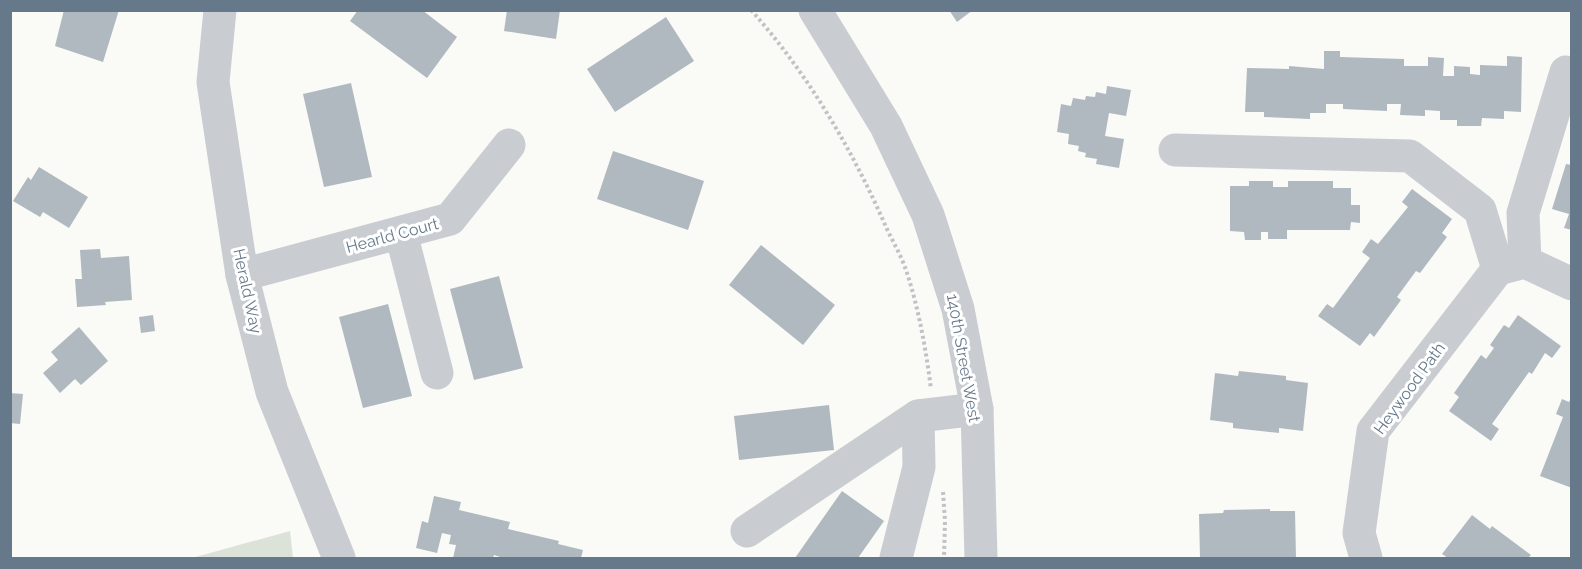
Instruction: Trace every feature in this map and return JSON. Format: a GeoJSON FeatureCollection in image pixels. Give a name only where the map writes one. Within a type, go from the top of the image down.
{"type":"FeatureCollection","features":[{"type":"Feature","properties":{"kind":"street","name":"Herald Way"},"geometry":{"type":"LineString","coordinates":[[220,10],[213,82],[243,275],[272,392],[339,558]]}},
{"type":"Feature","properties":{"kind":"street","name":"140th Street West"},"geometry":{"type":"LineString","coordinates":[[815,10],[886,126],[928,215],[958,309],[977,409],[981,558]]}},
{"type":"Feature","properties":{"kind":"street"},"geometry":{"type":"LineString","coordinates":[[1512,266],[1523,213],[1566,72]]}},
{"type":"Feature","properties":{"kind":"street","name":"Hearld Court"},"geometry":{"type":"LineString","coordinates":[[243,275],[450,219],[509,145]]}},
{"type":"Feature","properties":{"kind":"street"},"geometry":{"type":"LineString","coordinates":[[1175,150],[1410,156],[1480,210],[1512,266],[1572,284]]}},
{"type":"Feature","properties":{"kind":"street"},"geometry":{"type":"LineString","coordinates":[[401,233],[436,373]]}},
{"type":"Feature","properties":{"kind":"street","name":"Heywood Path"},"geometry":{"type":"LineString","coordinates":[[1366,558],[1359,533],[1373,431],[1512,266]]}},
{"type":"Feature","properties":{"kind":"street"},"geometry":{"type":"LineString","coordinates":[[747,531],[918,416],[977,409]]}},
{"type":"Feature","properties":{"kind":"street"},"geometry":{"type":"LineString","coordinates":[[896,558],[919,466],[918,416]]}},
{"type":"Feature","properties":{"kind":"path"},"geometry":{"type":"LineString","coordinates":[[751,10],[777,39],[824,107],[872,194],[906,272],[926,350]]}},
{"type":"Feature","properties":{"kind":"shaded area"},"geometry":{"type":"Polygon","coordinates":[[[290,531],[293,558],[192,558],[290,531]]]}},
{"type":"Feature","properties":{"kind":"building"},"geometry":{"type":"Polygon","coordinates":[[[64,10],[119,10],[103,62],[55,46],[64,10]]]}},
{"type":"Feature","properties":{"kind":"building"},"geometry":{"type":"Polygon","coordinates":[[[358,10],[422,10],[457,37],[427,78],[350,21],[358,10]]]}},
{"type":"Feature","properties":{"kind":"building"},"geometry":{"type":"Polygon","coordinates":[[[507,10],[560,10],[556,39],[504,31],[507,10]]]}},
{"type":"Feature","properties":{"kind":"building"},"geometry":{"type":"Polygon","coordinates":[[[949,10],[973,10],[957,22],[949,10]]]}},
{"type":"Feature","properties":{"kind":"building"},"geometry":{"type":"Polygon","coordinates":[[[666,17],[694,61],[615,112],[587,69],[666,17]]]}},
{"type":"Feature","properties":{"kind":"building"},"geometry":{"type":"Polygon","coordinates":[[[1324,51],[1340,51],[1340,57],[1404,59],[1404,66],[1428,66],[1428,57],[1444,58],[1443,76],[1454,76],[1454,66],[1470,67],[1470,74],[1480,75],[1480,65],[1507,66],[1507,56],[1522,57],[1521,112],[1504,111],[1504,119],[1482,118],[1481,126],[1457,126],[1457,120],[1440,120],[1440,111],[1425,110],[1425,116],[1400,115],[1401,104],[1387,104],[1387,111],[1343,109],[1343,104],[1326,104],[1326,113],[1310,113],[1310,119],[1264,117],[1264,112],[1245,112],[1247,68],[1289,69],[1289,66],[1324,69],[1324,51]]]}},
{"type":"Feature","properties":{"kind":"building"},"geometry":{"type":"Polygon","coordinates":[[[351,83],[372,177],[324,187],[303,94],[351,83]]]}},
{"type":"Feature","properties":{"kind":"building"},"geometry":{"type":"Polygon","coordinates":[[[1107,86],[1131,90],[1126,116],[1109,113],[1105,136],[1124,139],[1119,168],[1096,164],[1097,159],[1085,157],[1086,153],[1078,151],[1079,146],[1068,144],[1069,134],[1057,132],[1061,104],[1071,106],[1073,98],[1085,100],[1086,96],[1095,97],[1096,92],[1106,94],[1107,86]]]}},
{"type":"Feature","properties":{"kind":"building"},"geometry":{"type":"Polygon","coordinates":[[[613,151],[704,181],[688,230],[597,199],[613,151]]]}},
{"type":"Feature","properties":{"kind":"building"},"geometry":{"type":"Polygon","coordinates":[[[1566,164],[1572,165],[1572,230],[1564,228],[1569,214],[1552,209],[1566,164]]]}},
{"type":"Feature","properties":{"kind":"building"},"geometry":{"type":"Polygon","coordinates":[[[39,167],[88,197],[69,228],[43,212],[40,217],[13,201],[28,177],[31,180],[39,167]]]}},
{"type":"Feature","properties":{"kind":"building"},"geometry":{"type":"Polygon","coordinates":[[[1249,181],[1273,181],[1273,187],[1288,187],[1288,181],[1333,181],[1333,188],[1351,188],[1351,205],[1360,205],[1360,223],[1351,222],[1350,230],[1287,230],[1287,239],[1268,239],[1268,232],[1261,232],[1261,240],[1245,240],[1244,232],[1230,231],[1230,186],[1249,186],[1249,181]]]}},
{"type":"Feature","properties":{"kind":"building"},"geometry":{"type":"Polygon","coordinates":[[[1412,189],[1452,219],[1442,233],[1447,237],[1420,273],[1416,271],[1397,297],[1401,300],[1374,337],[1370,333],[1360,346],[1318,316],[1327,304],[1333,308],[1370,258],[1362,252],[1371,239],[1378,244],[1408,207],[1402,202],[1412,189]]]}},
{"type":"Feature","properties":{"kind":"building"},"geometry":{"type":"Polygon","coordinates":[[[761,245],[835,305],[803,345],[729,285],[761,245]]]}},
{"type":"Feature","properties":{"kind":"building"},"geometry":{"type":"Polygon","coordinates":[[[100,249],[101,258],[129,256],[132,300],[77,307],[75,279],[82,279],[80,250],[100,249]]]}},
{"type":"Feature","properties":{"kind":"building"},"geometry":{"type":"Polygon","coordinates":[[[499,276],[523,368],[474,380],[450,289],[499,276]]]}},
{"type":"Feature","properties":{"kind":"building"},"geometry":{"type":"Polygon","coordinates":[[[388,304],[412,396],[363,408],[339,317],[388,304]]]}},
{"type":"Feature","properties":{"kind":"building"},"geometry":{"type":"Polygon","coordinates":[[[153,315],[155,331],[141,333],[139,317],[153,315]]]}},
{"type":"Feature","properties":{"kind":"building"},"geometry":{"type":"Polygon","coordinates":[[[1518,315],[1561,346],[1552,358],[1545,353],[1532,374],[1529,372],[1492,424],[1499,429],[1491,441],[1449,411],[1459,397],[1454,393],[1481,355],[1486,359],[1494,348],[1490,345],[1504,325],[1509,328],[1518,315]]]}},
{"type":"Feature","properties":{"kind":"building"},"geometry":{"type":"Polygon","coordinates":[[[79,327],[108,361],[81,385],[75,379],[60,393],[43,373],[58,360],[51,352],[79,327]]]}},
{"type":"Feature","properties":{"kind":"building"},"geometry":{"type":"Polygon","coordinates":[[[1239,371],[1286,376],[1286,380],[1308,383],[1303,431],[1279,428],[1279,433],[1233,428],[1233,423],[1210,420],[1215,373],[1238,376],[1239,371]]]}},
{"type":"Feature","properties":{"kind":"building"},"geometry":{"type":"Polygon","coordinates":[[[10,393],[23,394],[20,424],[10,423],[10,393]]]}},
{"type":"Feature","properties":{"kind":"building"},"geometry":{"type":"Polygon","coordinates":[[[1572,396],[1572,488],[1540,476],[1563,417],[1556,414],[1562,399],[1569,402],[1572,396]]]}},
{"type":"Feature","properties":{"kind":"building"},"geometry":{"type":"Polygon","coordinates":[[[829,405],[834,450],[739,460],[734,416],[829,405]]]}},
{"type":"Feature","properties":{"kind":"building"},"geometry":{"type":"Polygon","coordinates":[[[842,491],[884,521],[858,558],[795,558],[842,491]]]}},
{"type":"Feature","properties":{"kind":"building"},"geometry":{"type":"Polygon","coordinates":[[[434,496],[461,502],[459,510],[510,522],[508,529],[559,541],[558,544],[583,550],[581,558],[500,558],[494,555],[493,558],[453,558],[456,545],[449,544],[451,535],[442,533],[437,553],[416,548],[422,521],[428,523],[434,496]]]}},
{"type":"Feature","properties":{"kind":"building"},"geometry":{"type":"Polygon","coordinates":[[[1270,509],[1270,511],[1295,511],[1296,558],[1200,558],[1199,514],[1223,513],[1224,510],[1270,509]]]}},
{"type":"Feature","properties":{"kind":"building"},"geometry":{"type":"Polygon","coordinates":[[[1472,515],[1490,529],[1492,526],[1531,555],[1529,557],[1531,558],[1448,558],[1442,554],[1472,515]]]}}]}
